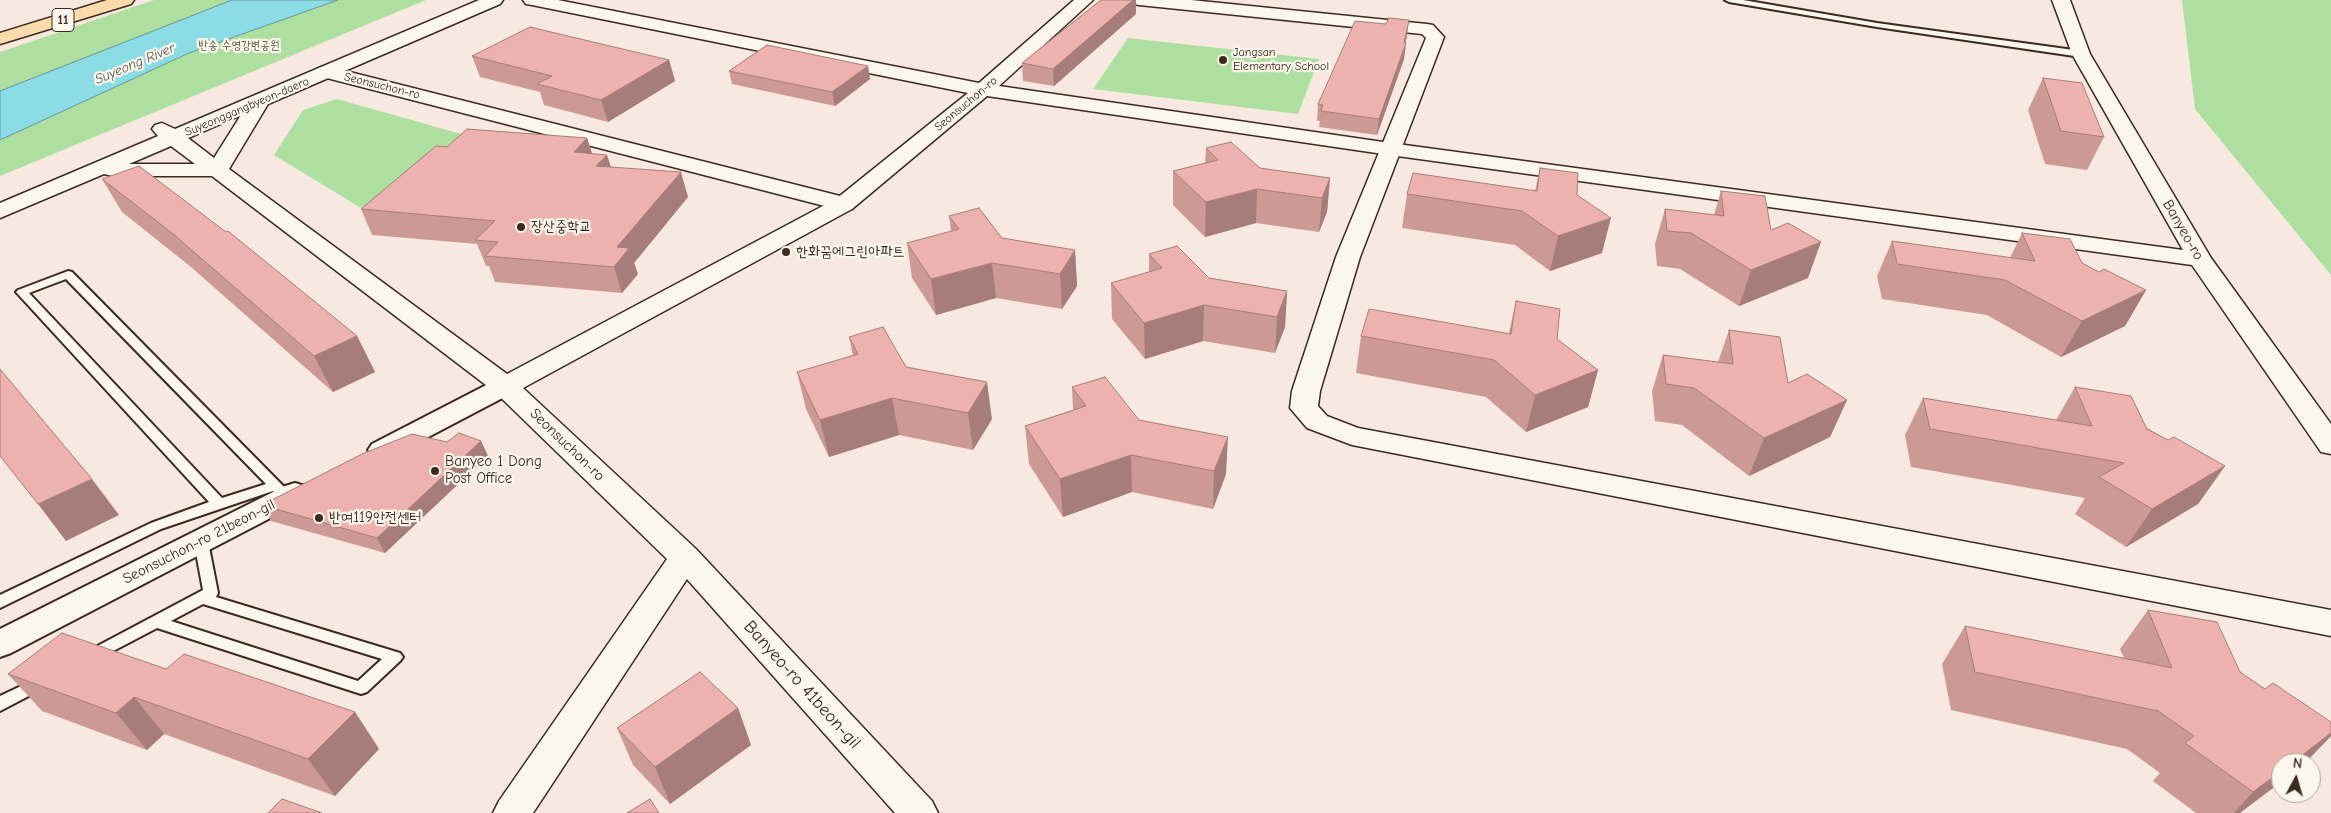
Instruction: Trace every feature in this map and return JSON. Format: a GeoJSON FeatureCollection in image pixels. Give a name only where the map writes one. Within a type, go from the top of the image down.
{"type":"FeatureCollection","features":[{"type":"Feature","properties":{"kind":"highway","name":"11"},"geometry":{"type":"LineString","coordinates":[[0,30],[96,0]]}},
{"type":"Feature","properties":{"kind":"highway","name":"11"},"geometry":{"type":"LineString","coordinates":[[0,40],[126,0]]}},
{"type":"Feature","properties":{"kind":"main road","name":"Suyeonggangbyeon-daero"},"geometry":{"type":"LineString","coordinates":[[0,211],[98,170],[168,133],[466,0]]}},
{"type":"Feature","properties":{"kind":"main road","name":"Suyeonggangbyeon-daero"},"geometry":{"type":"LineString","coordinates":[[0,196],[168,133],[260,101],[494,0]]}},
{"type":"Feature","properties":{"kind":"main road"},"geometry":{"type":"LineString","coordinates":[[532,0],[983,90],[1390,149],[2200,259]]}},
{"type":"Feature","properties":{"kind":"main road","name":"Seonsuchon-ro"},"geometry":{"type":"LineString","coordinates":[[685,557],[505,386],[844,204],[983,90],[1084,0]]}},
{"type":"Feature","properties":{"kind":"main road"},"geometry":{"type":"LineString","coordinates":[[1139,0],[1430,31],[1435,37],[1348,257],[1306,391],[1304,408],[1317,422],[1352,436],[2331,623]]}},
{"type":"Feature","properties":{"kind":"main road","name":"Banyeo-ro"},"geometry":{"type":"LineString","coordinates":[[2061,0],[2081,54],[2200,259],[2331,445]]}},
{"type":"Feature","properties":{"kind":"main road","name":"Seonsuchon-ro"},"geometry":{"type":"LineString","coordinates":[[326,72],[844,204]]}},
{"type":"Feature","properties":{"kind":"main road"},"geometry":{"type":"LineString","coordinates":[[217,170],[260,101]]}},
{"type":"Feature","properties":{"kind":"main road"},"geometry":{"type":"LineString","coordinates":[[168,133],[505,386]]}},
{"type":"Feature","properties":{"kind":"main road"},"geometry":{"type":"LineString","coordinates":[[98,170],[217,170]]}},
{"type":"Feature","properties":{"kind":"main road"},"geometry":{"type":"LineString","coordinates":[[512,813],[685,557]]}},
{"type":"Feature","properties":{"kind":"main road","name":"Banyeo-ro 41beon-gil"},"geometry":{"type":"LineString","coordinates":[[685,557],[919,813]]}},
{"type":"Feature","properties":{"kind":"street"},"geometry":{"type":"LineString","coordinates":[[356,463],[505,386]]}},
{"type":"Feature","properties":{"kind":"street","name":"Seonsuchon-ro 21beon-gil"},"geometry":{"type":"LineString","coordinates":[[0,644],[201,542],[281,491],[322,480]]}},
{"type":"Feature","properties":{"kind":"lane"},"geometry":{"type":"LineString","coordinates":[[1729,0],[1877,25],[2081,54]]}},
{"type":"Feature","properties":{"kind":"lane"},"geometry":{"type":"LineString","coordinates":[[218,504],[22,292],[68,274],[281,491]]}},
{"type":"Feature","properties":{"kind":"lane"},"geometry":{"type":"LineString","coordinates":[[0,602],[156,526],[218,504],[281,491]]}},
{"type":"Feature","properties":{"kind":"lane"},"geometry":{"type":"LineString","coordinates":[[79,662],[211,593],[201,542]]}},
{"type":"Feature","properties":{"kind":"lane"},"geometry":{"type":"LineString","coordinates":[[156,622],[361,688],[396,657],[203,598]]}},
{"type":"Feature","properties":{"kind":"lane"},"geometry":{"type":"LineString","coordinates":[[0,704],[53,676]]}},
{"type":"Feature","properties":{"kind":"green space","name":"반송 수영강변공원"},"geometry":{"type":"Polygon","coordinates":[[[154,0],[426,0],[0,176],[0,52],[154,0]]]}},
{"type":"Feature","properties":{"kind":"green space"},"geometry":{"type":"Polygon","coordinates":[[[2182,0],[2331,0],[2331,275],[2195,109],[2182,0]]]}},
{"type":"Feature","properties":{"kind":"green space"},"geometry":{"type":"Polygon","coordinates":[[[1128,38],[1319,59],[1298,114],[1093,89],[1128,38]]]}},
{"type":"Feature","properties":{"kind":"green space"},"geometry":{"type":"Polygon","coordinates":[[[337,99],[479,139],[361,208],[274,155],[303,110],[337,99]]]}},
{"type":"Feature","properties":{"kind":"water","name":"Suyeong River"},"geometry":{"type":"Polygon","coordinates":[[[232,0],[338,0],[189,53],[0,140],[0,91],[232,0]]]}},
{"type":"Feature","properties":{"kind":"building"},"geometry":{"type":"Polygon","coordinates":[[[1101,0],[1133,0],[1053,69],[1022,63],[1101,0]]]}},
{"type":"Feature","properties":{"kind":"building"},"geometry":{"type":"Polygon","coordinates":[[[1389,18],[1409,20],[1404,43],[1406,43],[1379,119],[1321,111],[1323,105],[1318,104],[1355,21],[1386,24],[1389,18]]]}},
{"type":"Feature","properties":{"kind":"building"},"geometry":{"type":"Polygon","coordinates":[[[530,27],[669,60],[601,100],[537,84],[552,76],[472,56],[530,27]]]}},
{"type":"Feature","properties":{"kind":"building"},"geometry":{"type":"Polygon","coordinates":[[[767,45],[868,66],[832,92],[729,71],[767,45]]]}},
{"type":"Feature","properties":{"kind":"building"},"geometry":{"type":"Polygon","coordinates":[[[2043,78],[2082,83],[2104,137],[2061,131],[2043,78]]]}},
{"type":"Feature","properties":{"kind":"building"},"geometry":{"type":"Polygon","coordinates":[[[467,129],[587,138],[574,152],[607,155],[596,166],[681,172],[617,247],[629,248],[614,267],[485,256],[498,242],[475,240],[495,221],[361,209],[436,146],[447,147],[467,129]]]}},
{"type":"Feature","properties":{"kind":"building"},"geometry":{"type":"Polygon","coordinates":[[[1231,142],[1260,168],[1330,178],[1322,198],[1257,189],[1206,202],[1173,171],[1218,160],[1206,148],[1231,142]]]}},
{"type":"Feature","properties":{"kind":"building"},"geometry":{"type":"Polygon","coordinates":[[[139,166],[226,232],[228,231],[357,336],[314,356],[172,233],[102,179],[139,166]]]}},
{"type":"Feature","properties":{"kind":"building"},"geometry":{"type":"Polygon","coordinates":[[[1540,168],[1578,173],[1577,195],[1611,218],[1558,236],[1522,211],[1407,194],[1413,173],[1537,191],[1540,168]]]}},
{"type":"Feature","properties":{"kind":"building"},"geometry":{"type":"Polygon","coordinates":[[[1721,191],[1765,196],[1771,230],[1788,223],[1821,242],[1751,270],[1691,233],[1667,231],[1665,209],[1724,216],[1721,191]]]}},
{"type":"Feature","properties":{"kind":"building"},"geometry":{"type":"Polygon","coordinates":[[[979,208],[1002,238],[1075,250],[1060,274],[992,263],[931,279],[907,243],[959,229],[949,216],[979,208]]]}},
{"type":"Feature","properties":{"kind":"building"},"geometry":{"type":"Polygon","coordinates":[[[2022,233],[2070,239],[2082,263],[2099,272],[2104,269],[2146,290],[2082,321],[2005,280],[1897,264],[1892,241],[2035,261],[2022,233]]]}},
{"type":"Feature","properties":{"kind":"building"},"geometry":{"type":"Polygon","coordinates":[[[1177,246],[1209,278],[1287,291],[1277,317],[1204,305],[1144,323],[1111,283],[1162,268],[1149,254],[1177,246]]]}},
{"type":"Feature","properties":{"kind":"building"},"geometry":{"type":"Polygon","coordinates":[[[1516,301],[1560,309],[1557,339],[1598,370],[1535,395],[1494,360],[1361,336],[1369,309],[1511,334],[1516,301]]]}},
{"type":"Feature","properties":{"kind":"building"},"geometry":{"type":"Polygon","coordinates":[[[883,327],[906,367],[987,382],[968,413],[892,398],[820,420],[797,372],[858,354],[849,337],[883,327]]]}},
{"type":"Feature","properties":{"kind":"building"},"geometry":{"type":"Polygon","coordinates":[[[1729,330],[1780,337],[1788,383],[1807,374],[1847,400],[1764,438],[1694,388],[1666,384],[1663,355],[1733,364],[1729,330]]]}},
{"type":"Feature","properties":{"kind":"building"},"geometry":{"type":"Polygon","coordinates":[[[0,369],[92,479],[38,504],[0,456],[0,369]]]}},
{"type":"Feature","properties":{"kind":"building"},"geometry":{"type":"Polygon","coordinates":[[[1105,377],[1139,420],[1228,437],[1214,471],[1131,455],[1060,479],[1025,426],[1086,406],[1072,387],[1105,377]]]}},
{"type":"Feature","properties":{"kind":"building"},"geometry":{"type":"Polygon","coordinates":[[[2075,387],[2131,396],[2147,429],[2168,440],[2174,437],[2225,466],[2152,509],[2099,477],[2124,463],[1930,429],[1923,398],[2092,426],[2075,387]]]}},
{"type":"Feature","properties":{"kind":"building"},"geometry":{"type":"Polygon","coordinates":[[[459,433],[481,441],[377,538],[262,505],[362,454],[412,434],[447,442],[459,433]]]}},
{"type":"Feature","properties":{"kind":"building"},"geometry":{"type":"Polygon","coordinates":[[[2148,610],[2217,622],[2240,672],[2265,689],[2273,683],[2331,722],[2331,733],[2305,753],[2271,753],[2271,778],[2253,792],[2185,743],[2194,736],[2158,711],[1975,672],[1965,626],[2172,668],[2148,610]]]}},
{"type":"Feature","properties":{"kind":"building"},"geometry":{"type":"Polygon","coordinates":[[[62,633],[166,669],[184,654],[355,712],[308,759],[134,697],[116,713],[8,674],[62,633]]]}},
{"type":"Feature","properties":{"kind":"building"},"geometry":{"type":"Polygon","coordinates":[[[700,672],[738,708],[655,767],[617,728],[700,672]]]}},
{"type":"Feature","properties":{"kind":"building"},"geometry":{"type":"Polygon","coordinates":[[[282,799],[322,813],[268,813],[282,799]]]}},
{"type":"Feature","properties":{"kind":"building"},"geometry":{"type":"Polygon","coordinates":[[[650,799],[659,813],[627,813],[650,799]]]}},
{"type":"Feature","properties":{"kind":"place","name":"Jangsan Elementary School"},"geometry":{"type":"Point","coordinates":[1223,60]}},
{"type":"Feature","properties":{"kind":"place","name":"장산중학교"},"geometry":{"type":"Point","coordinates":[521,227]}},
{"type":"Feature","properties":{"kind":"place","name":"한화꿈에그린아파트"},"geometry":{"type":"Point","coordinates":[786,252]}},
{"type":"Feature","properties":{"kind":"place","name":"Banyeo 1 Dong Post Office"},"geometry":{"type":"Point","coordinates":[435,471]}},
{"type":"Feature","properties":{"kind":"place","name":"반여119안전센터"},"geometry":{"type":"Point","coordinates":[319,518]}}]}
